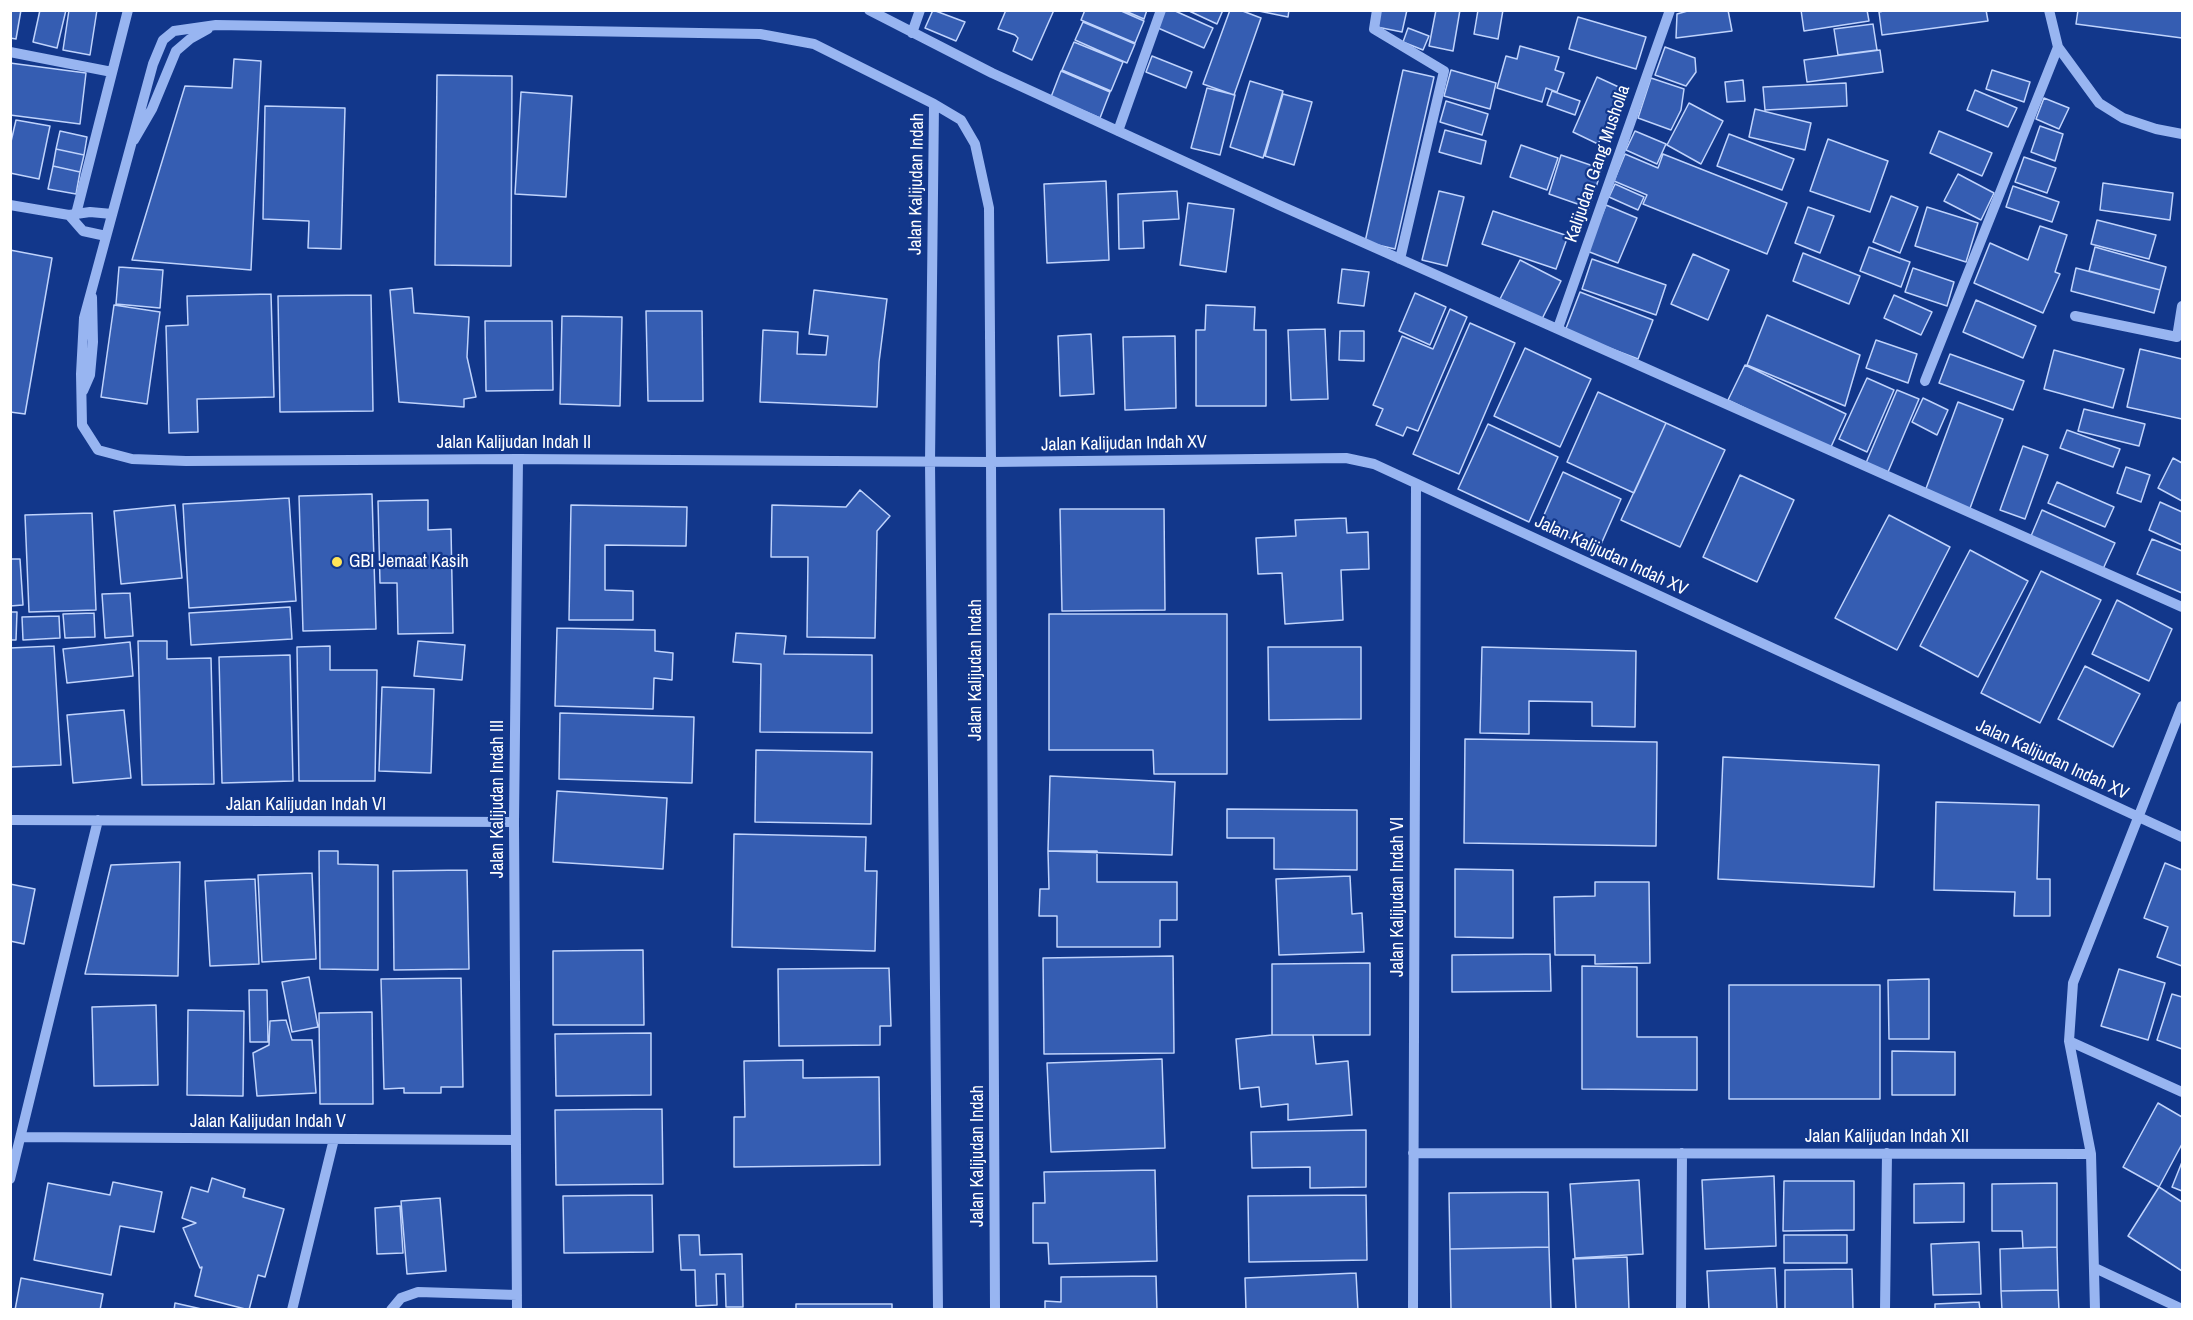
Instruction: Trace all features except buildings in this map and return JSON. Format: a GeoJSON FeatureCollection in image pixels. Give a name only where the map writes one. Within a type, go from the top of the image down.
{"type":"FeatureCollection","features":[{"type":"Feature","properties":{"kind":"street"},"geometry":{"type":"LineString","coordinates":[[106,236],[82,231],[72,214],[128,10]]}},
{"type":"Feature","properties":{"kind":"street"},"geometry":{"type":"LineString","coordinates":[[869,10],[992,73],[1118,131],[2182,607]]}},
{"type":"Feature","properties":{"kind":"street"},"geometry":{"type":"LineString","coordinates":[[912,33],[920,10]]}},
{"type":"Feature","properties":{"kind":"street"},"geometry":{"type":"LineString","coordinates":[[1118,131],[1161,10]]}},
{"type":"Feature","properties":{"kind":"street"},"geometry":{"type":"LineString","coordinates":[[1377,10],[1374,29],[1444,70],[1400,259]]}},
{"type":"Feature","properties":{"kind":"street","name":"Kalijudan Gang Musholla"},"geometry":{"type":"LineString","coordinates":[[1558,328],[1670,10]]}},
{"type":"Feature","properties":{"kind":"street"},"geometry":{"type":"LineString","coordinates":[[2049,10],[2058,47],[2099,103],[2124,118],[2156,129],[2182,134]]}},
{"type":"Feature","properties":{"kind":"street"},"geometry":{"type":"LineString","coordinates":[[128,148],[152,109],[176,51],[190,39],[216,25]]}},
{"type":"Feature","properties":{"kind":"street"},"geometry":{"type":"LineString","coordinates":[[128,148],[162,40],[174,30],[216,25],[760,34],[814,44],[934,104]]}},
{"type":"Feature","properties":{"kind":"street"},"geometry":{"type":"LineString","coordinates":[[1924,381],[2058,47]]}},
{"type":"Feature","properties":{"kind":"street"},"geometry":{"type":"LineString","coordinates":[[10,52],[112,72]]}},
{"type":"Feature","properties":{"kind":"street","name":"Jalan Kalijudan Indah"},"geometry":{"type":"LineString","coordinates":[[934,104],[930,462],[938,1310]]}},
{"type":"Feature","properties":{"kind":"street","name":"Jalan Kalijudan Indah"},"geometry":{"type":"LineString","coordinates":[[934,104],[961,120],[975,144],[989,208],[996,1310]]}},
{"type":"Feature","properties":{"kind":"street","name":"Jalan Kalijudan Indah II"},"geometry":{"type":"LineString","coordinates":[[128,148],[84,318],[82,425],[98,450],[132,459],[991,462]]}},
{"type":"Feature","properties":{"kind":"street"},"geometry":{"type":"LineString","coordinates":[[10,205],[72,214],[90,212],[112,214]]}},
{"type":"Feature","properties":{"kind":"street"},"geometry":{"type":"LineString","coordinates":[[2075,316],[2177,337],[2182,306]]}},
{"type":"Feature","properties":{"kind":"street","name":"Jalan Kalijudan Indah XV"},"geometry":{"type":"LineString","coordinates":[[991,462],[1346,458],[1374,464],[2182,837]]}},
{"type":"Feature","properties":{"kind":"street","name":"Jalan Kalijudan Indah III"},"geometry":{"type":"LineString","coordinates":[[517,1310],[514,822],[518,459]]}},
{"type":"Feature","properties":{"kind":"street","name":"Jalan Kalijudan Indah VI"},"geometry":{"type":"LineString","coordinates":[[1413,1310],[1416,484]]}},
{"type":"Feature","properties":{"kind":"street"},"geometry":{"type":"LineString","coordinates":[[2095,1310],[2091,1154],[2069,1041],[2073,983],[2182,706]]}},
{"type":"Feature","properties":{"kind":"street","name":"Jalan Kalijudan Indah VI"},"geometry":{"type":"LineString","coordinates":[[10,820],[514,822]]}},
{"type":"Feature","properties":{"kind":"street"},"geometry":{"type":"LineString","coordinates":[[10,1179],[98,820]]}},
{"type":"Feature","properties":{"kind":"street"},"geometry":{"type":"LineString","coordinates":[[2069,1041],[2182,1092]]}},
{"type":"Feature","properties":{"kind":"street","name":"Jalan Kalijudan Indah V"},"geometry":{"type":"LineString","coordinates":[[21,1137],[516,1140]]}},
{"type":"Feature","properties":{"kind":"street"},"geometry":{"type":"LineString","coordinates":[[292,1310],[334,1139]]}},
{"type":"Feature","properties":{"kind":"street","name":"Jalan Kalijudan Indah XII"},"geometry":{"type":"LineString","coordinates":[[1413,1153],[2091,1154]]}},
{"type":"Feature","properties":{"kind":"street"},"geometry":{"type":"LineString","coordinates":[[1681,1310],[1682,1153]]}},
{"type":"Feature","properties":{"kind":"street"},"geometry":{"type":"LineString","coordinates":[[1885,1310],[1887,1154]]}},
{"type":"Feature","properties":{"kind":"street"},"geometry":{"type":"LineString","coordinates":[[2095,1268],[2182,1309]]}},
{"type":"Feature","properties":{"kind":"street"},"geometry":{"type":"LineString","coordinates":[[391,1310],[401,1298],[418,1292],[517,1295]]}},
{"type":"Feature","properties":{"kind":"place","name":"GBI Jemaat Kasih"},"geometry":{"type":"Point","coordinates":[337,562]}}]}
